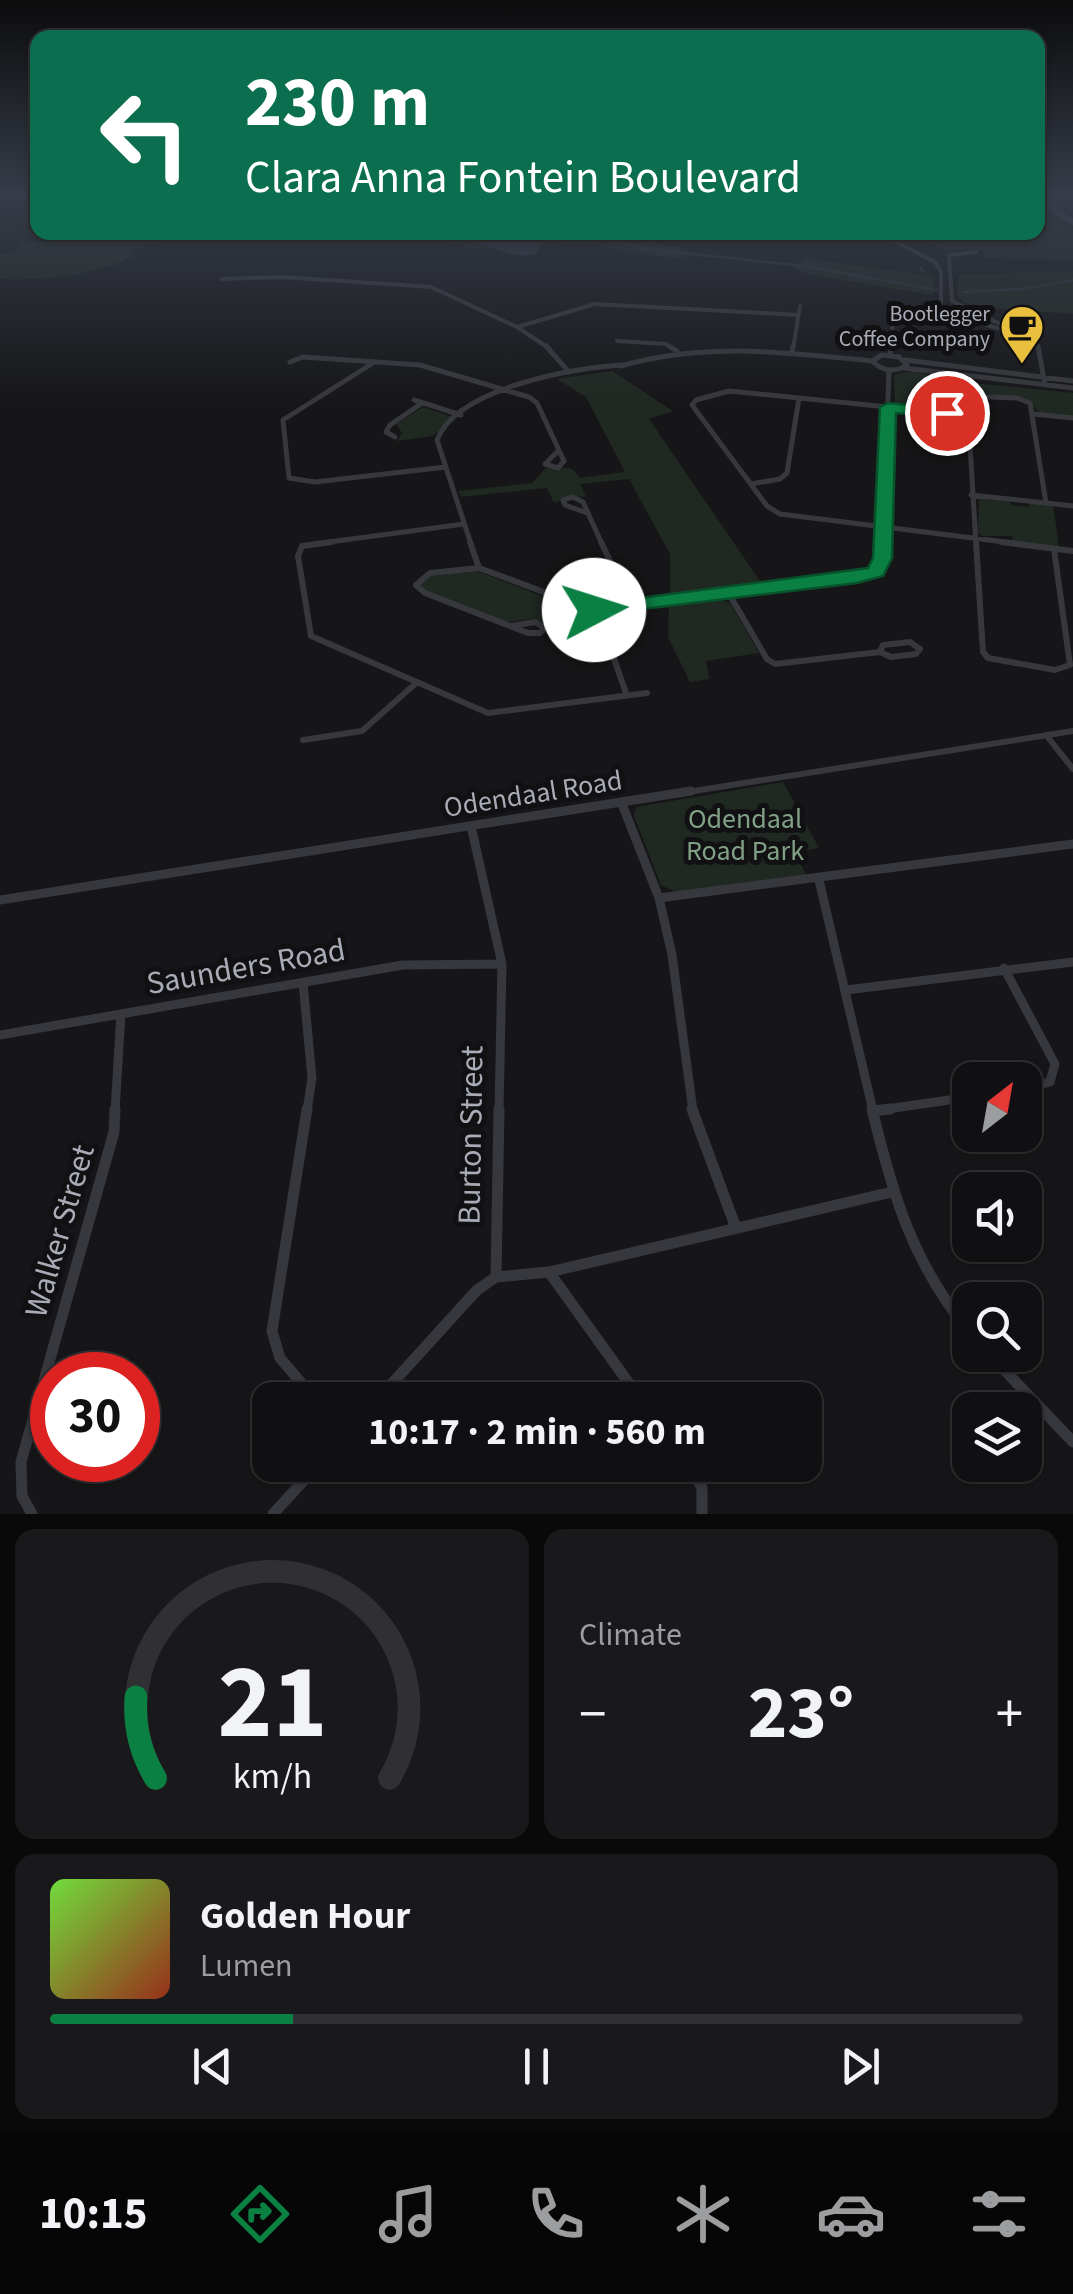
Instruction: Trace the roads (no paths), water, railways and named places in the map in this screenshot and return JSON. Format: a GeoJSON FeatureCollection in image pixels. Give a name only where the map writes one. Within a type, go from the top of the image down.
{"type":"FeatureCollection","features":[{"type":"Feature","properties":{"kind":"street"},"geometry":{"type":"LineString","coordinates":[[890,355],[893,320],[928,310],[942,301],[937,265]]}},
{"type":"Feature","properties":{"kind":"street"},"geometry":{"type":"LineString","coordinates":[[949,265],[954,304],[1015,330],[1038,345],[1044,381]]}},
{"type":"Feature","properties":{"kind":"street"},"geometry":{"type":"LineString","coordinates":[[221,279],[283,276],[414,284],[438,290],[516,327],[552,350],[570,374]]}},
{"type":"Feature","properties":{"kind":"street"},"geometry":{"type":"LineString","coordinates":[[516,327],[600,304],[799,315]]}},
{"type":"Feature","properties":{"kind":"street"},"geometry":{"type":"LineString","coordinates":[[792,353],[800,306]]}},
{"type":"Feature","properties":{"kind":"street"},"geometry":{"type":"LineString","coordinates":[[928,310],[1015,330]]}},
{"type":"Feature","properties":{"kind":"street"},"geometry":{"type":"LineString","coordinates":[[957,317],[979,316]]}},
{"type":"Feature","properties":{"kind":"street"},"geometry":{"type":"LineString","coordinates":[[617,341],[664,344],[677,352]]}},
{"type":"Feature","properties":{"kind":"street"},"geometry":{"type":"LineString","coordinates":[[479,568],[437,436],[501,389],[677,352],[718,348],[872,361],[889,370],[904,364]]}},
{"type":"Feature","properties":{"kind":"street"},"geometry":{"type":"LineString","coordinates":[[872,361],[876,356],[890,355],[904,364],[1073,384]]}},
{"type":"Feature","properties":{"kind":"street"},"geometry":{"type":"LineString","coordinates":[[316,358],[420,365],[501,389],[537,403],[558,452]]}},
{"type":"Feature","properties":{"kind":"street"},"geometry":{"type":"LineString","coordinates":[[375,362],[283,420],[289,478],[315,482],[446,468]]}},
{"type":"Feature","properties":{"kind":"street"},"geometry":{"type":"LineString","coordinates":[[511,626],[425,593],[416,584],[421,576],[430,573],[479,568],[575,605],[609,610],[876,572],[883,558],[889,370]]}},
{"type":"Feature","properties":{"kind":"street"},"geometry":{"type":"LineString","coordinates":[[967,415],[729,391],[692,403],[767,506],[781,514],[1073,551]]}},
{"type":"Feature","properties":{"kind":"street"},"geometry":{"type":"LineString","coordinates":[[1046,503],[1031,405],[1023,400],[973,394],[966,398],[985,656],[999,663],[1063,670],[1071,662],[1054,548]]}},
{"type":"Feature","properties":{"kind":"street"},"geometry":{"type":"LineString","coordinates":[[750,484],[786,476],[799,398]]}},
{"type":"Feature","properties":{"kind":"street"},"geometry":{"type":"LineString","coordinates":[[414,400],[461,415]]}},
{"type":"Feature","properties":{"kind":"street"},"geometry":{"type":"LineString","coordinates":[[390,424],[422,403]]}},
{"type":"Feature","properties":{"kind":"street"},"geometry":{"type":"LineString","coordinates":[[1032,414],[1073,418]]}},
{"type":"Feature","properties":{"kind":"street"},"geometry":{"type":"LineString","coordinates":[[972,495],[1073,506]]}},
{"type":"Feature","properties":{"kind":"street"},"geometry":{"type":"LineString","coordinates":[[587,513],[610,563],[612,657],[627,696]]}},
{"type":"Feature","properties":{"kind":"street"},"geometry":{"type":"LineString","coordinates":[[464,524],[316,541],[299,550],[310,636],[472,709],[495,714],[646,693]]}},
{"type":"Feature","properties":{"kind":"street"},"geometry":{"type":"LineString","coordinates":[[729,594],[767,659],[775,664],[880,652],[891,657],[916,654],[920,649],[907,642],[883,645],[880,652]]}},
{"type":"Feature","properties":{"kind":"street"},"geometry":{"type":"LineString","coordinates":[[303,740],[362,730],[415,684]]}},
{"type":"Feature","properties":{"kind":"street","name":"Odendaal Road"},"geometry":{"type":"LineString","coordinates":[[0,900],[1073,730]]}},
{"type":"Feature","properties":{"kind":"street"},"geometry":{"type":"LineString","coordinates":[[1046,735],[1073,769]]}},
{"type":"Feature","properties":{"kind":"street"},"geometry":{"type":"LineString","coordinates":[[622,804],[660,898],[672,955],[687,1091],[736,1228]]}},
{"type":"Feature","properties":{"kind":"street","name":"Burton Street"},"geometry":{"type":"LineString","coordinates":[[471,826],[502,964],[496,1277]]}},
{"type":"Feature","properties":{"kind":"street"},"geometry":{"type":"LineString","coordinates":[[660,898],[1073,844]]}},
{"type":"Feature","properties":{"kind":"street"},"geometry":{"type":"LineString","coordinates":[[819,880],[892,1192],[906,1236],[936,1292],[952,1311]]}},
{"type":"Feature","properties":{"kind":"street"},"geometry":{"type":"LineString","coordinates":[[846,990],[1073,962]]}},
{"type":"Feature","properties":{"kind":"street","name":"Saunders Road"},"geometry":{"type":"LineString","coordinates":[[0,1034],[402,964],[502,964]]}},
{"type":"Feature","properties":{"kind":"street"},"geometry":{"type":"LineString","coordinates":[[1004,968],[1055,1064],[1050,1082],[1042,1084]]}},
{"type":"Feature","properties":{"kind":"street"},"geometry":{"type":"LineString","coordinates":[[301,1382],[280,1358],[272,1331],[312,1078],[303,982]]}},
{"type":"Feature","properties":{"kind":"street","name":"Walker Street"},"geometry":{"type":"LineString","coordinates":[[32,1514],[20,1486],[22,1462],[114,1132],[122,1014]]}},
{"type":"Feature","properties":{"kind":"street"},"geometry":{"type":"LineString","coordinates":[[873,1110],[952,1100]]}},
{"type":"Feature","properties":{"kind":"street"},"geometry":{"type":"LineString","coordinates":[[393,1382],[477,1290],[496,1277],[548,1272],[892,1192]]}},
{"type":"Feature","properties":{"kind":"street"},"geometry":{"type":"LineString","coordinates":[[548,1272],[629,1382]]}},
{"type":"Feature","properties":{"kind":"street"},"geometry":{"type":"LineString","coordinates":[[1006,1372],[1073,1442]]}},
{"type":"Feature","properties":{"kind":"street"},"geometry":{"type":"LineString","coordinates":[[274,1514],[303,1482]]}},
{"type":"Feature","properties":{"kind":"street"},"geometry":{"type":"LineString","coordinates":[[698,1482],[702,1511]]}},
{"type":"Feature","properties":{"kind":"waterway"},"geometry":{"type":"LineString","coordinates":[[791,265],[937,290]]}},
{"type":"Feature","properties":{"kind":"waterway"},"geometry":{"type":"LineString","coordinates":[[921,268],[923,272]]}},
{"type":"Feature","properties":{"kind":"waterway"},"geometry":{"type":"LineString","coordinates":[[963,292],[1024,289],[1073,280]]}},
{"type":"Feature","properties":{"kind":"place","name":"Bootlegger Coffee Company"},"geometry":{"type":"Point","coordinates":[1022,365]}},
{"type":"Feature","properties":{"kind":"park label","name":"Odendaal Road Park"},"geometry":{"type":"Point","coordinates":[745,835]}}]}
